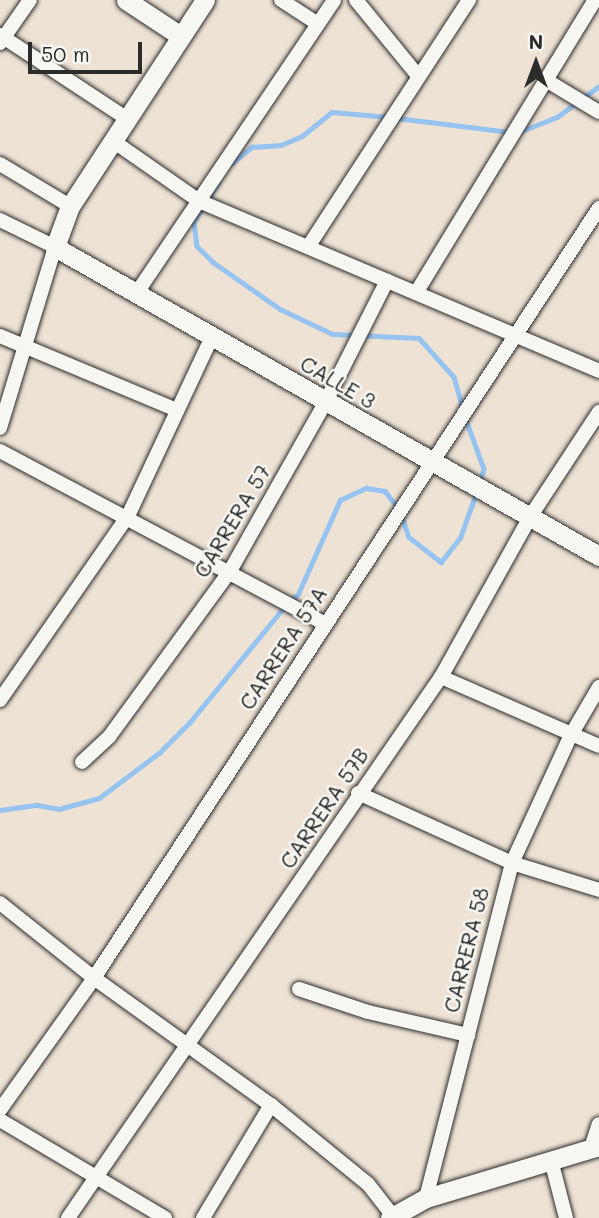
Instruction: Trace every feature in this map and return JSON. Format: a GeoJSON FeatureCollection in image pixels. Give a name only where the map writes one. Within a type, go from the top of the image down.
{"type":"FeatureCollection","features":[{"type":"Feature","properties":{"kind":"main road"},"geometry":{"type":"LineString","coordinates":[[126,0],[179,35]]}},
{"type":"Feature","properties":{"kind":"main road"},"geometry":{"type":"LineString","coordinates":[[55,247],[70,206],[179,35],[205,0]]}},
{"type":"Feature","properties":{"kind":"main road","name":"CALLE 3"},"geometry":{"type":"LineString","coordinates":[[55,247],[599,556]]}},
{"type":"Feature","properties":{"kind":"main road"},"geometry":{"type":"LineString","coordinates":[[391,1216],[425,1198],[595,1147]]}},
{"type":"Feature","properties":{"kind":"street"},"geometry":{"type":"LineString","coordinates":[[30,0],[1,38],[126,118]]}},
{"type":"Feature","properties":{"kind":"street"},"geometry":{"type":"LineString","coordinates":[[281,0],[318,24]]}},
{"type":"Feature","properties":{"kind":"street"},"geometry":{"type":"LineString","coordinates":[[136,294],[334,0]]}},
{"type":"Feature","properties":{"kind":"street"},"geometry":{"type":"LineString","coordinates":[[356,0],[419,77]]}},
{"type":"Feature","properties":{"kind":"street"},"geometry":{"type":"LineString","coordinates":[[308,247],[469,0]]}},
{"type":"Feature","properties":{"kind":"street"},"geometry":{"type":"LineString","coordinates":[[416,293],[511,143],[596,0]]}},
{"type":"Feature","properties":{"kind":"street"},"geometry":{"type":"LineString","coordinates":[[547,80],[596,110]]}},
{"type":"Feature","properties":{"kind":"street"},"geometry":{"type":"LineString","coordinates":[[113,141],[199,201],[599,371]]}},
{"type":"Feature","properties":{"kind":"street"},"geometry":{"type":"LineString","coordinates":[[0,164],[70,206]]}},
{"type":"Feature","properties":{"kind":"street","name":"CARRERA 57A"},"geometry":{"type":"LineString","coordinates":[[0,1110],[94,978],[324,623],[599,208]]}},
{"type":"Feature","properties":{"kind":"street"},"geometry":{"type":"LineString","coordinates":[[0,220],[55,247],[0,428]]}},
{"type":"Feature","properties":{"kind":"street","name":"CARRERA 57"},"geometry":{"type":"LineString","coordinates":[[82,762],[109,737],[230,571],[326,401],[387,281]]}},
{"type":"Feature","properties":{"kind":"street"},"geometry":{"type":"LineString","coordinates":[[0,336],[177,410]]}},
{"type":"Feature","properties":{"kind":"street"},"geometry":{"type":"LineString","coordinates":[[0,700],[128,516],[212,337]]}},
{"type":"Feature","properties":{"kind":"street","name":"CARRERA 57B"},"geometry":{"type":"LineString","coordinates":[[68,1218],[358,793],[441,677],[530,517],[599,412]]}},
{"type":"Feature","properties":{"kind":"street"},"geometry":{"type":"LineString","coordinates":[[0,451],[128,516],[324,623]]}},
{"type":"Feature","properties":{"kind":"street"},"geometry":{"type":"LineString","coordinates":[[441,677],[599,746]]}},
{"type":"Feature","properties":{"kind":"street","name":"CARRERA 58"},"geometry":{"type":"LineString","coordinates":[[425,1198],[512,863],[571,735],[599,687]]}},
{"type":"Feature","properties":{"kind":"street"},"geometry":{"type":"LineString","coordinates":[[358,793],[512,863],[599,890]]}},
{"type":"Feature","properties":{"kind":"street"},"geometry":{"type":"LineString","coordinates":[[0,903],[94,978],[271,1105],[368,1184],[391,1216]]}},
{"type":"Feature","properties":{"kind":"street"},"geometry":{"type":"LineString","coordinates":[[299,989],[368,1012],[468,1035]]}},
{"type":"Feature","properties":{"kind":"street"},"geometry":{"type":"LineString","coordinates":[[203,1218],[271,1105]]}},
{"type":"Feature","properties":{"kind":"street"},"geometry":{"type":"LineString","coordinates":[[0,1120],[165,1218]]}},
{"type":"Feature","properties":{"kind":"street"},"geometry":{"type":"LineString","coordinates":[[595,1147],[599,1124]]}},
{"type":"Feature","properties":{"kind":"street"},"geometry":{"type":"LineString","coordinates":[[551,1160],[566,1218]]}},
{"type":"Feature","properties":{"kind":"waterway"},"geometry":{"type":"LineString","coordinates":[[519,132],[557,117],[599,86]]}},
{"type":"Feature","properties":{"kind":"waterway"},"geometry":{"type":"LineString","coordinates":[[232,163],[252,147],[281,145],[302,136],[332,112],[389,117]]}},
{"type":"Feature","properties":{"kind":"waterway"},"geometry":{"type":"LineString","coordinates":[[397,118],[510,132]]}},
{"type":"Feature","properties":{"kind":"waterway"},"geometry":{"type":"LineString","coordinates":[[219,182],[194,222],[197,246],[213,262],[280,309],[333,334],[419,338],[454,377],[463,409]]}},
{"type":"Feature","properties":{"kind":"waterway"},"geometry":{"type":"LineString","coordinates":[[465,417],[484,469],[480,481]]}},
{"type":"Feature","properties":{"kind":"waterway"},"geometry":{"type":"LineString","coordinates":[[290,601],[298,594],[340,500],[366,488],[385,491],[400,510],[409,537],[441,562],[460,538],[476,493]]}},
{"type":"Feature","properties":{"kind":"waterway"},"geometry":{"type":"LineString","coordinates":[[0,810],[37,805],[59,809],[99,798],[159,753],[190,722],[284,607]]}}]}
